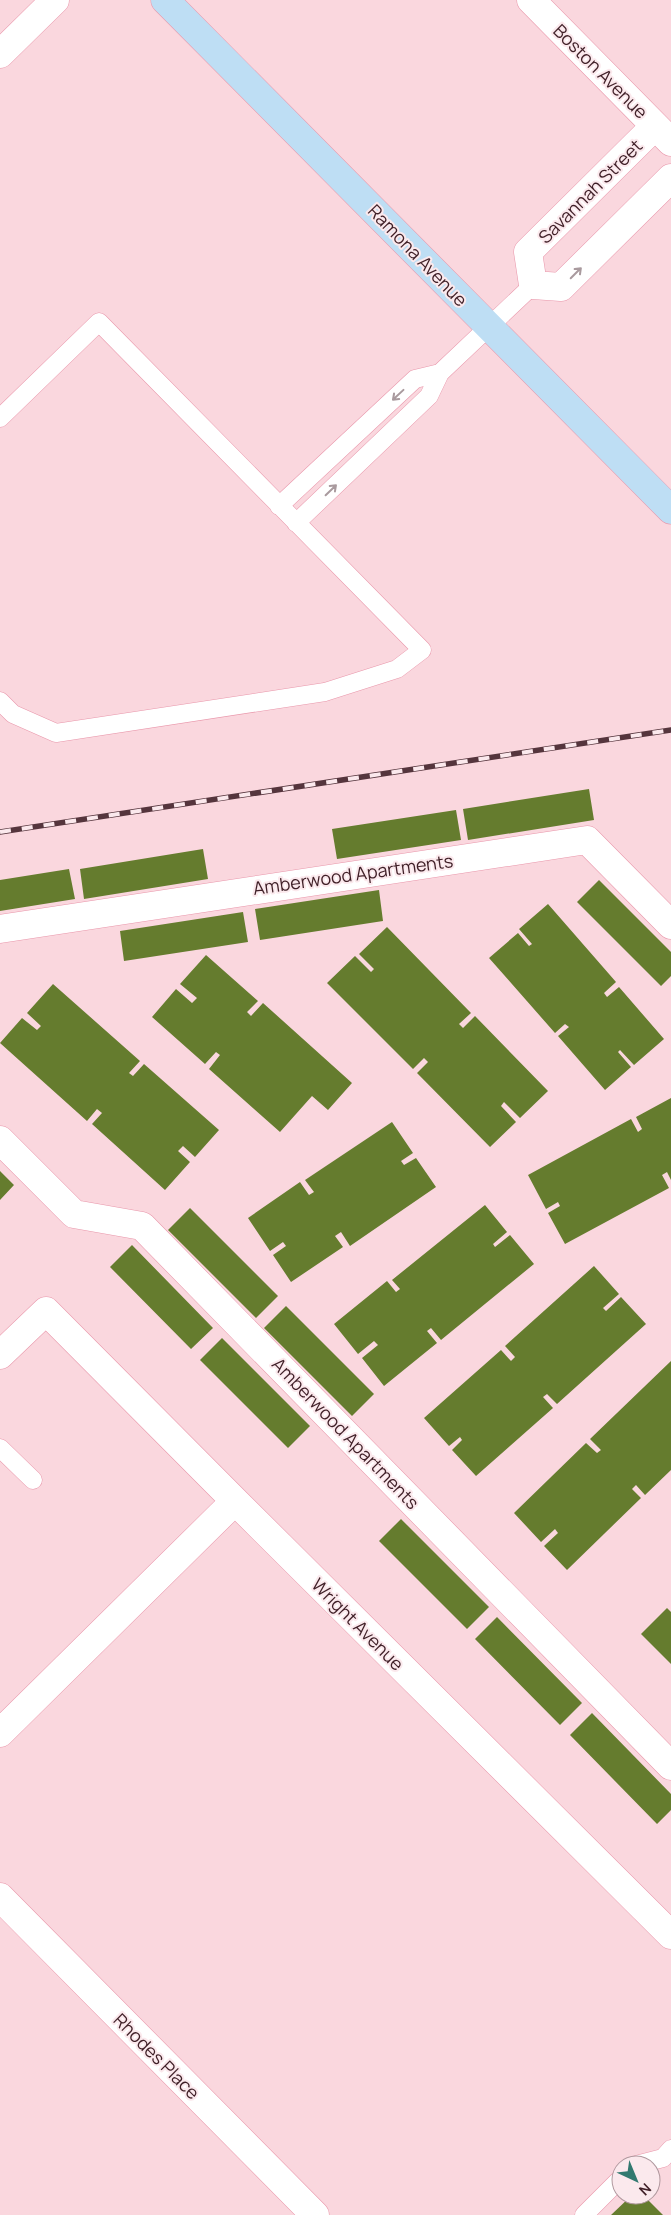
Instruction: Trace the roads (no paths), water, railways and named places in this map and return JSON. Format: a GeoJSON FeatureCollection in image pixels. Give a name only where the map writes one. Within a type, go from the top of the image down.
{"type":"FeatureCollection","features":[{"type":"Feature","properties":{"kind":"main road","name":"Ramona Avenue"},"geometry":{"type":"LineString","coordinates":[[166,0],[671,510]]}},
{"type":"Feature","properties":{"kind":"street"},"geometry":{"type":"LineString","coordinates":[[0,54],[55,0]]}},
{"type":"Feature","properties":{"kind":"street","name":"Boston Avenue"},"geometry":{"type":"LineString","coordinates":[[531,0],[663,134]]}},
{"type":"Feature","properties":{"kind":"street","name":"Savannah Street"},"geometry":{"type":"LineString","coordinates":[[533,285],[528,252],[663,134]]}},
{"type":"Feature","properties":{"kind":"street"},"geometry":{"type":"LineString","coordinates":[[533,285],[561,287],[671,178]]}},
{"type":"Feature","properties":{"kind":"street","name":"Amberwood Apartments"},"geometry":{"type":"LineString","coordinates":[[0,930],[587,840],[671,925]]}},
{"type":"Feature","properties":{"kind":"street","name":"Amberwood Apartments"},"geometry":{"type":"LineString","coordinates":[[0,1140],[74,1214],[142,1226],[671,1766]]}},
{"type":"Feature","properties":{"kind":"street","name":"Wright Avenue"},"geometry":{"type":"LineString","coordinates":[[0,1355],[46,1310],[671,1935]]}},
{"type":"Feature","properties":{"kind":"street"},"geometry":{"type":"LineString","coordinates":[[0,1733],[235,1501]]}},
{"type":"Feature","properties":{"kind":"street","name":"Rhodes Place"},"geometry":{"type":"LineString","coordinates":[[0,1898],[315,2215]]}},
{"type":"Feature","properties":{"kind":"lane"},"geometry":{"type":"LineString","coordinates":[[296,523],[429,396],[440,373],[533,285]]}},
{"type":"Feature","properties":{"kind":"lane"},"geometry":{"type":"LineString","coordinates":[[0,418],[99,322],[422,650],[397,669],[325,692],[56,733],[13,714],[0,701]]}},
{"type":"Feature","properties":{"kind":"lane"},"geometry":{"type":"LineString","coordinates":[[279,506],[415,379],[440,373]]}},
{"type":"Feature","properties":{"kind":"lane"},"geometry":{"type":"LineString","coordinates":[[0,1448],[33,1480]]}},
{"type":"Feature","properties":{"kind":"lane"},"geometry":{"type":"LineString","coordinates":[[584,2215],[611,2188]]}},
{"type":"Feature","properties":{"kind":"railway"},"geometry":{"type":"LineString","coordinates":[[0,832],[671,730]]}}]}
